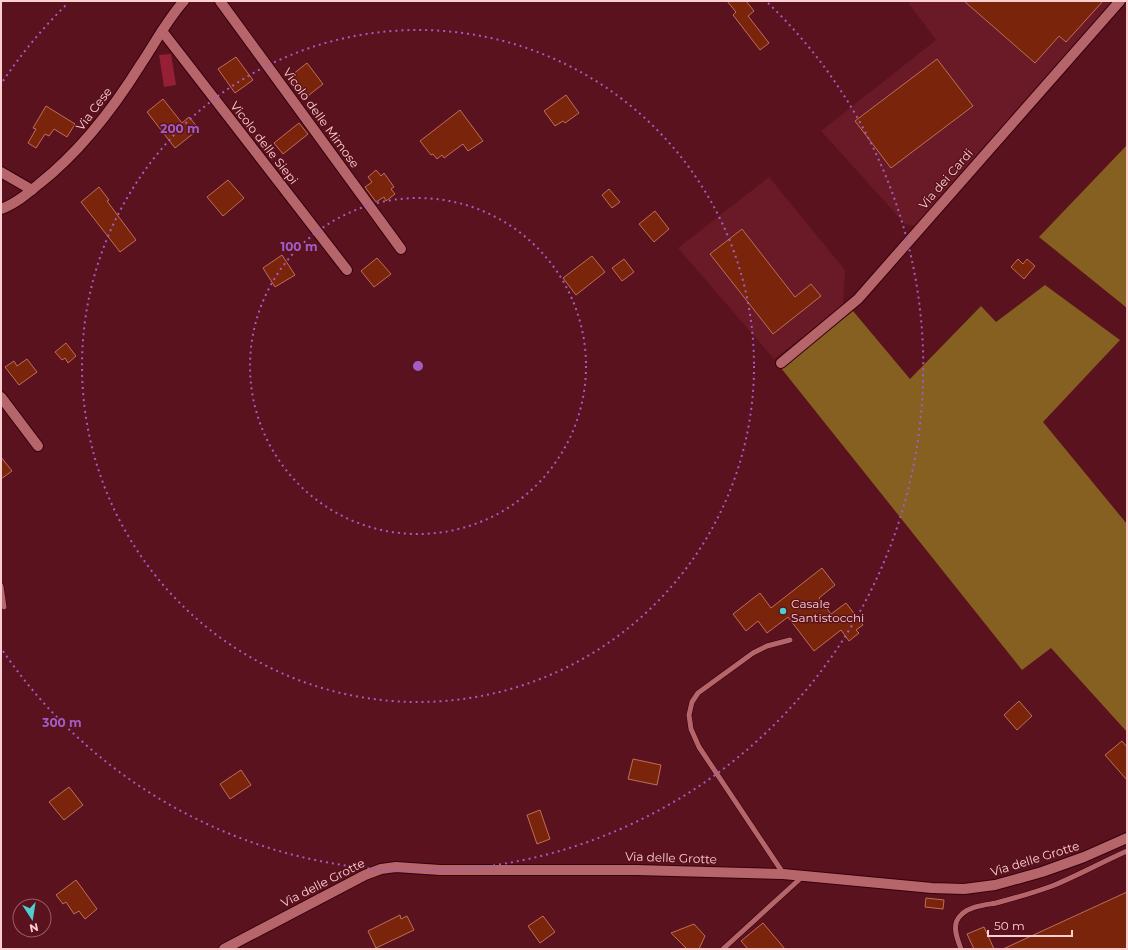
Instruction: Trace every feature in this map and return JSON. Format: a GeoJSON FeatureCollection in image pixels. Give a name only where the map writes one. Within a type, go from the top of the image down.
{"type":"FeatureCollection","features":[{"type":"Feature","properties":{"kind":"street","name":"Via Cese"},"geometry":{"type":"LineString","coordinates":[[1,210],[32,190],[70,158],[94,132],[184,1]]}},
{"type":"Feature","properties":{"kind":"street","name":"Vicolo delle Mimose"},"geometry":{"type":"LineString","coordinates":[[220,1],[401,249]]}},
{"type":"Feature","properties":{"kind":"street","name":"Via dei Cardi"},"geometry":{"type":"LineString","coordinates":[[781,363],[858,299],[1120,1]]}},
{"type":"Feature","properties":{"kind":"street","name":"Vicolo delle Siepi"},"geometry":{"type":"LineString","coordinates":[[162,31],[347,270]]}},
{"type":"Feature","properties":{"kind":"street"},"geometry":{"type":"LineString","coordinates":[[1,172],[32,190]]}},
{"type":"Feature","properties":{"kind":"street"},"geometry":{"type":"LineString","coordinates":[[1,397],[38,446]]}},
{"type":"Feature","properties":{"kind":"street","name":"Via delle Grotte"},"geometry":{"type":"LineString","coordinates":[[224,949],[365,875],[390,867],[440,870],[571,869],[783,874],[942,889],[978,888],[1001,884],[1056,868],[1127,838]]}},
{"type":"Feature","properties":{"kind":"lane"},"geometry":{"type":"LineString","coordinates":[[1,586],[4,607]]}},
{"type":"Feature","properties":{"kind":"lane"},"geometry":{"type":"LineString","coordinates":[[783,874],[705,758],[691,728],[689,715],[692,702],[698,693],[753,653],[767,646],[790,640]]}},
{"type":"Feature","properties":{"kind":"lane"},"geometry":{"type":"LineString","coordinates":[[961,949],[955,929],[960,916],[964,912],[1050,887],[1127,851]]}},
{"type":"Feature","properties":{"kind":"lane"},"geometry":{"type":"LineString","coordinates":[[723,949],[802,876]]}},
{"type":"Feature","properties":{"kind":"shaded area"},"geometry":{"type":"Polygon","coordinates":[[[907,1],[1116,1],[917,226],[905,224],[821,131],[936,40],[907,1]]]}},
{"type":"Feature","properties":{"kind":"shaded area"},"geometry":{"type":"Polygon","coordinates":[[[171,54],[176,85],[164,87],[159,55],[171,54]]]}},
{"type":"Feature","properties":{"kind":"shaded area"},"geometry":{"type":"Polygon","coordinates":[[[1127,145],[1127,308],[1039,237],[1127,145]]]}},
{"type":"Feature","properties":{"kind":"shaded area"},"geometry":{"type":"Polygon","coordinates":[[[769,177],[845,270],[843,306],[774,359],[678,248],[769,177]]]}},
{"type":"Feature","properties":{"kind":"shaded area"},"geometry":{"type":"Polygon","coordinates":[[[1045,285],[1120,340],[1043,422],[1127,524],[1127,732],[1051,648],[1022,670],[781,368],[853,311],[910,379],[981,306],[996,322],[1045,285]]]}},
{"type":"Feature","properties":{"kind":"building"},"geometry":{"type":"Polygon","coordinates":[[[727,1],[746,1],[754,11],[748,16],[769,43],[760,50],[733,15],[736,12],[727,1]]]}},
{"type":"Feature","properties":{"kind":"building"},"geometry":{"type":"Polygon","coordinates":[[[964,1],[1103,1],[1066,42],[1059,36],[1035,63],[964,1]]]}},
{"type":"Feature","properties":{"kind":"building"},"geometry":{"type":"Polygon","coordinates":[[[236,57],[253,80],[235,93],[218,69],[236,57]]]}},
{"type":"Feature","properties":{"kind":"building"},"geometry":{"type":"Polygon","coordinates":[[[937,59],[973,106],[891,168],[855,121],[937,59]]]}},
{"type":"Feature","properties":{"kind":"building"},"geometry":{"type":"Polygon","coordinates":[[[307,63],[323,84],[304,99],[288,78],[307,63]]]}},
{"type":"Feature","properties":{"kind":"building"},"geometry":{"type":"Polygon","coordinates":[[[566,95],[579,113],[565,123],[563,121],[555,126],[544,111],[566,95]]]}},
{"type":"Feature","properties":{"kind":"building"},"geometry":{"type":"Polygon","coordinates":[[[163,99],[182,123],[189,117],[199,129],[175,148],[147,112],[163,99]]]}},
{"type":"Feature","properties":{"kind":"building"},"geometry":{"type":"Polygon","coordinates":[[[46,106],[75,124],[67,137],[54,129],[49,136],[45,134],[36,148],[28,143],[36,129],[33,128],[46,106]]]}},
{"type":"Feature","properties":{"kind":"building"},"geometry":{"type":"Polygon","coordinates":[[[460,110],[483,141],[468,151],[463,144],[444,158],[442,155],[437,159],[433,154],[431,155],[420,141],[460,110]]]}},
{"type":"Feature","properties":{"kind":"building"},"geometry":{"type":"Polygon","coordinates":[[[299,123],[308,134],[283,154],[274,143],[299,123]]]}},
{"type":"Feature","properties":{"kind":"building"},"geometry":{"type":"Polygon","coordinates":[[[376,170],[381,176],[384,173],[394,187],[391,189],[395,194],[386,201],[384,197],[376,202],[365,187],[372,182],[368,177],[376,170]]]}},
{"type":"Feature","properties":{"kind":"building"},"geometry":{"type":"Polygon","coordinates":[[[228,180],[244,198],[223,216],[207,197],[228,180]]]}},
{"type":"Feature","properties":{"kind":"building"},"geometry":{"type":"Polygon","coordinates":[[[99,187],[109,200],[107,201],[136,240],[120,252],[81,202],[99,187]]]}},
{"type":"Feature","properties":{"kind":"building"},"geometry":{"type":"Polygon","coordinates":[[[609,189],[620,202],[612,208],[602,195],[609,189]]]}},
{"type":"Feature","properties":{"kind":"building"},"geometry":{"type":"Polygon","coordinates":[[[655,211],[669,229],[654,242],[639,224],[655,211]]]}},
{"type":"Feature","properties":{"kind":"building"},"geometry":{"type":"Polygon","coordinates":[[[742,229],[795,297],[811,284],[821,296],[773,334],[710,254],[742,229]]]}},
{"type":"Feature","properties":{"kind":"building"},"geometry":{"type":"Polygon","coordinates":[[[282,255],[295,275],[275,287],[263,268],[282,255]]]}},
{"type":"Feature","properties":{"kind":"building"},"geometry":{"type":"Polygon","coordinates":[[[592,256],[605,272],[576,295],[563,278],[592,256]]]}},
{"type":"Feature","properties":{"kind":"building"},"geometry":{"type":"Polygon","coordinates":[[[377,258],[391,274],[374,287],[361,271],[377,258]]]}},
{"type":"Feature","properties":{"kind":"building"},"geometry":{"type":"Polygon","coordinates":[[[624,259],[634,272],[622,281],[612,268],[624,259]]]}},
{"type":"Feature","properties":{"kind":"building"},"geometry":{"type":"Polygon","coordinates":[[[1018,259],[1023,264],[1027,259],[1035,266],[1024,279],[1011,267],[1018,259]]]}},
{"type":"Feature","properties":{"kind":"building"},"geometry":{"type":"Polygon","coordinates":[[[66,343],[76,356],[68,363],[65,358],[62,360],[55,352],[66,343]]]}},
{"type":"Feature","properties":{"kind":"building"},"geometry":{"type":"Polygon","coordinates":[[[27,359],[37,372],[19,385],[5,367],[14,361],[17,366],[27,359]]]}},
{"type":"Feature","properties":{"kind":"building"},"geometry":{"type":"Polygon","coordinates":[[[1,457],[12,471],[1,479],[1,457]]]}},
{"type":"Feature","properties":{"kind":"building","name":"Casale Santistocchi"},"geometry":{"type":"Polygon","coordinates":[[[822,568],[835,585],[819,598],[831,614],[846,603],[863,625],[856,630],[859,633],[849,641],[841,630],[814,651],[788,617],[767,633],[758,621],[746,631],[733,614],[760,593],[771,608],[822,568]]]}},
{"type":"Feature","properties":{"kind":"building"},"geometry":{"type":"Polygon","coordinates":[[[1019,701],[1032,716],[1017,730],[1004,715],[1019,701]]]}},
{"type":"Feature","properties":{"kind":"building"},"geometry":{"type":"Polygon","coordinates":[[[1122,741],[1127,747],[1127,780],[1105,755],[1122,741]]]}},
{"type":"Feature","properties":{"kind":"building"},"geometry":{"type":"Polygon","coordinates":[[[633,759],[661,765],[657,785],[628,779],[633,759]]]}},
{"type":"Feature","properties":{"kind":"building"},"geometry":{"type":"Polygon","coordinates":[[[241,770],[251,785],[230,799],[220,784],[241,770]]]}},
{"type":"Feature","properties":{"kind":"building"},"geometry":{"type":"Polygon","coordinates":[[[69,787],[83,805],[64,820],[49,802],[69,787]]]}},
{"type":"Feature","properties":{"kind":"building"},"geometry":{"type":"Polygon","coordinates":[[[540,810],[550,839],[537,844],[527,815],[540,810]]]}},
{"type":"Feature","properties":{"kind":"building"},"geometry":{"type":"Polygon","coordinates":[[[76,880],[97,909],[85,919],[79,911],[74,914],[66,902],[63,904],[56,895],[76,880]]]}},
{"type":"Feature","properties":{"kind":"building"},"geometry":{"type":"Polygon","coordinates":[[[1127,892],[1127,949],[1003,949],[1127,892]]]}},
{"type":"Feature","properties":{"kind":"building"},"geometry":{"type":"Polygon","coordinates":[[[926,898],[944,900],[943,909],[925,907],[926,898]]]}},
{"type":"Feature","properties":{"kind":"building"},"geometry":{"type":"Polygon","coordinates":[[[400,915],[401,919],[407,916],[414,930],[376,948],[368,931],[400,915]]]}},
{"type":"Feature","properties":{"kind":"building"},"geometry":{"type":"Polygon","coordinates":[[[543,916],[555,932],[540,943],[528,926],[543,916]]]}},
{"type":"Feature","properties":{"kind":"building"},"geometry":{"type":"Polygon","coordinates":[[[763,923],[785,949],[748,949],[741,941],[763,923]]]}},
{"type":"Feature","properties":{"kind":"building"},"geometry":{"type":"Polygon","coordinates":[[[694,924],[705,936],[699,949],[687,949],[671,933],[694,924]]]}},
{"type":"Feature","properties":{"kind":"building"},"geometry":{"type":"Polygon","coordinates":[[[984,927],[994,949],[974,949],[967,934],[984,927]]]}},
{"type":"Feature","properties":{"kind":"place","name":"Casale Santistocchi"},"geometry":{"type":"Point","coordinates":[783,611]}}]}
